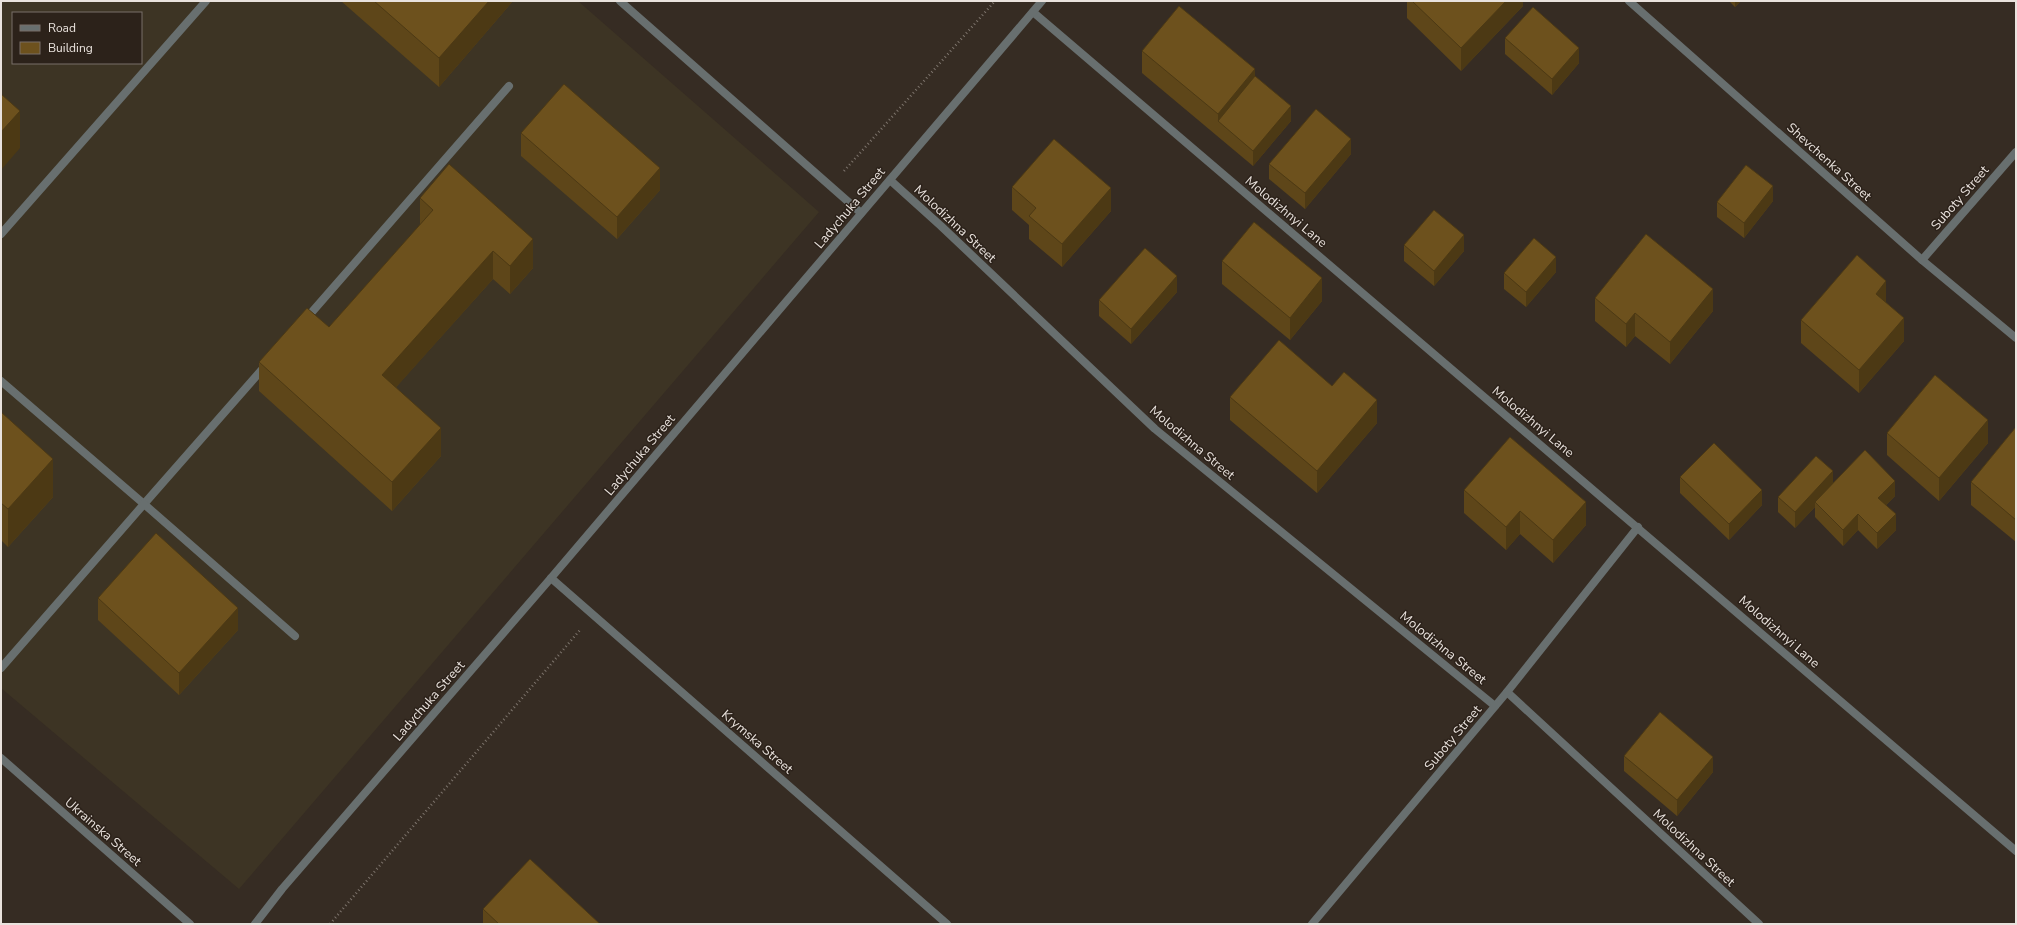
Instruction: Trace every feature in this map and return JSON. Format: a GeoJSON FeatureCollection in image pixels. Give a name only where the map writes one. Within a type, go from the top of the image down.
{"type":"FeatureCollection","features":[{"type":"Feature","properties":{"kind":"street"},"geometry":{"type":"LineString","coordinates":[[1,234],[206,1]]}},
{"type":"Feature","properties":{"kind":"street"},"geometry":{"type":"LineString","coordinates":[[620,1],[861,213]]}},
{"type":"Feature","properties":{"kind":"street","name":"Ladychuka Street"},"geometry":{"type":"LineString","coordinates":[[255,924],[282,889],[551,578],[1042,1]]}},
{"type":"Feature","properties":{"kind":"street","name":"Shevchenka Street"},"geometry":{"type":"LineString","coordinates":[[1629,1],[1922,260],[2016,338]]}},
{"type":"Feature","properties":{"kind":"street","name":"Molodizhnyi Lane"},"geometry":{"type":"LineString","coordinates":[[1033,12],[2016,851]]}},
{"type":"Feature","properties":{"kind":"street"},"geometry":{"type":"LineString","coordinates":[[300,325],[509,86]]}},
{"type":"Feature","properties":{"kind":"street","name":"Suboty Street"},"geometry":{"type":"LineString","coordinates":[[1922,260],[2016,152]]}},
{"type":"Feature","properties":{"kind":"street","name":"Molodizhna Street"},"geometry":{"type":"LineString","coordinates":[[890,180],[947,231],[1155,429],[1495,706]]}},
{"type":"Feature","properties":{"kind":"street"},"geometry":{"type":"LineString","coordinates":[[1,668],[269,361]]}},
{"type":"Feature","properties":{"kind":"street"},"geometry":{"type":"LineString","coordinates":[[1,381],[295,636]]}},
{"type":"Feature","properties":{"kind":"street","name":"Suboty Street"},"geometry":{"type":"LineString","coordinates":[[1312,924],[1507,692],[1638,527]]}},
{"type":"Feature","properties":{"kind":"street","name":"Krymska Street"},"geometry":{"type":"LineString","coordinates":[[551,578],[947,924]]}},
{"type":"Feature","properties":{"kind":"street","name":"Molodizhna Street"},"geometry":{"type":"LineString","coordinates":[[1507,692],[1759,924]]}},
{"type":"Feature","properties":{"kind":"street","name":"Ukrainska Street"},"geometry":{"type":"LineString","coordinates":[[1,758],[190,924]]}},
{"type":"Feature","properties":{"kind":"path"},"geometry":{"type":"LineString","coordinates":[[830,186],[995,1]]}},
{"type":"Feature","properties":{"kind":"path"},"geometry":{"type":"LineString","coordinates":[[330,924],[593,614]]}},
{"type":"Feature","properties":{"kind":"shaded area"},"geometry":{"type":"Polygon","coordinates":[[[1,1],[578,1],[819,212],[239,889],[1,688],[1,1]]]}},
{"type":"Feature","properties":{"kind":"building"},"geometry":{"type":"Polygon","coordinates":[[[374,1],[489,1],[439,58],[374,1]]]}},
{"type":"Feature","properties":{"kind":"building"},"geometry":{"type":"Polygon","coordinates":[[[1412,1],[1506,1],[1461,48],[1412,1]]]}},
{"type":"Feature","properties":{"kind":"building"},"geometry":{"type":"Polygon","coordinates":[[[1179,6],[1255,69],[1218,114],[1142,51],[1179,6]]]}},
{"type":"Feature","properties":{"kind":"building"},"geometry":{"type":"Polygon","coordinates":[[[1533,7],[1579,48],[1552,79],[1505,38],[1533,7]]]}},
{"type":"Feature","properties":{"kind":"building"},"geometry":{"type":"Polygon","coordinates":[[[1255,76],[1291,106],[1253,151],[1218,121],[1255,76]]]}},
{"type":"Feature","properties":{"kind":"building"},"geometry":{"type":"Polygon","coordinates":[[[564,84],[660,168],[617,217],[521,133],[564,84]]]}},
{"type":"Feature","properties":{"kind":"building"},"geometry":{"type":"Polygon","coordinates":[[[1,94],[20,111],[1,132],[1,94]]]}},
{"type":"Feature","properties":{"kind":"building"},"geometry":{"type":"Polygon","coordinates":[[[1316,109],[1351,139],[1305,193],[1269,164],[1316,109]]]}},
{"type":"Feature","properties":{"kind":"building"},"geometry":{"type":"Polygon","coordinates":[[[1054,139],[1111,188],[1062,244],[1029,216],[1036,208],[1012,187],[1054,139]]]}},
{"type":"Feature","properties":{"kind":"building"},"geometry":{"type":"Polygon","coordinates":[[[449,164],[533,239],[510,266],[493,251],[382,375],[441,428],[392,482],[259,362],[307,308],[329,327],[433,210],[420,198],[449,164]]]}},
{"type":"Feature","properties":{"kind":"building"},"geometry":{"type":"Polygon","coordinates":[[[1746,165],[1773,186],[1744,223],[1717,202],[1746,165]]]}},
{"type":"Feature","properties":{"kind":"building"},"geometry":{"type":"Polygon","coordinates":[[[1434,210],[1464,235],[1434,271],[1404,245],[1434,210]]]}},
{"type":"Feature","properties":{"kind":"building"},"geometry":{"type":"Polygon","coordinates":[[[1254,222],[1322,278],[1290,318],[1222,261],[1254,222]]]}},
{"type":"Feature","properties":{"kind":"building"},"geometry":{"type":"Polygon","coordinates":[[[1646,234],[1713,289],[1670,342],[1635,313],[1626,324],[1595,298],[1646,234]]]}},
{"type":"Feature","properties":{"kind":"building"},"geometry":{"type":"Polygon","coordinates":[[[1534,238],[1556,257],[1526,292],[1504,273],[1534,238]]]}},
{"type":"Feature","properties":{"kind":"building"},"geometry":{"type":"Polygon","coordinates":[[[1145,248],[1177,276],[1131,329],[1099,300],[1145,248]]]}},
{"type":"Feature","properties":{"kind":"building"},"geometry":{"type":"Polygon","coordinates":[[[1857,255],[1886,281],[1876,294],[1904,318],[1859,370],[1801,320],[1857,255]]]}},
{"type":"Feature","properties":{"kind":"building"},"geometry":{"type":"Polygon","coordinates":[[[1279,340],[1332,386],[1344,372],[1377,400],[1317,471],[1230,397],[1279,340]]]}},
{"type":"Feature","properties":{"kind":"building"},"geometry":{"type":"Polygon","coordinates":[[[1935,375],[1988,420],[1939,478],[1887,433],[1935,375]]]}},
{"type":"Feature","properties":{"kind":"building"},"geometry":{"type":"Polygon","coordinates":[[[1,412],[53,459],[8,509],[1,503],[1,412]]]}},
{"type":"Feature","properties":{"kind":"building"},"geometry":{"type":"Polygon","coordinates":[[[2016,427],[2016,520],[1971,482],[2016,427]]]}},
{"type":"Feature","properties":{"kind":"building"},"geometry":{"type":"Polygon","coordinates":[[[1510,437],[1586,502],[1553,540],[1520,511],[1506,527],[1464,490],[1510,437]]]}},
{"type":"Feature","properties":{"kind":"building"},"geometry":{"type":"Polygon","coordinates":[[[1714,443],[1762,490],[1729,524],[1680,477],[1714,443]]]}},
{"type":"Feature","properties":{"kind":"building"},"geometry":{"type":"Polygon","coordinates":[[[1865,450],[1895,481],[1878,498],[1896,514],[1877,533],[1858,514],[1843,530],[1815,502],[1865,450]]]}},
{"type":"Feature","properties":{"kind":"building"},"geometry":{"type":"Polygon","coordinates":[[[1816,456],[1833,471],[1795,512],[1778,497],[1816,456]]]}},
{"type":"Feature","properties":{"kind":"building"},"geometry":{"type":"Polygon","coordinates":[[[156,533],[238,608],[179,673],[98,598],[156,533]]]}},
{"type":"Feature","properties":{"kind":"building"},"geometry":{"type":"Polygon","coordinates":[[[1660,712],[1713,757],[1677,800],[1624,756],[1660,712]]]}},
{"type":"Feature","properties":{"kind":"building"},"geometry":{"type":"Polygon","coordinates":[[[530,859],[600,924],[499,924],[483,909],[530,859]]]}}]}
